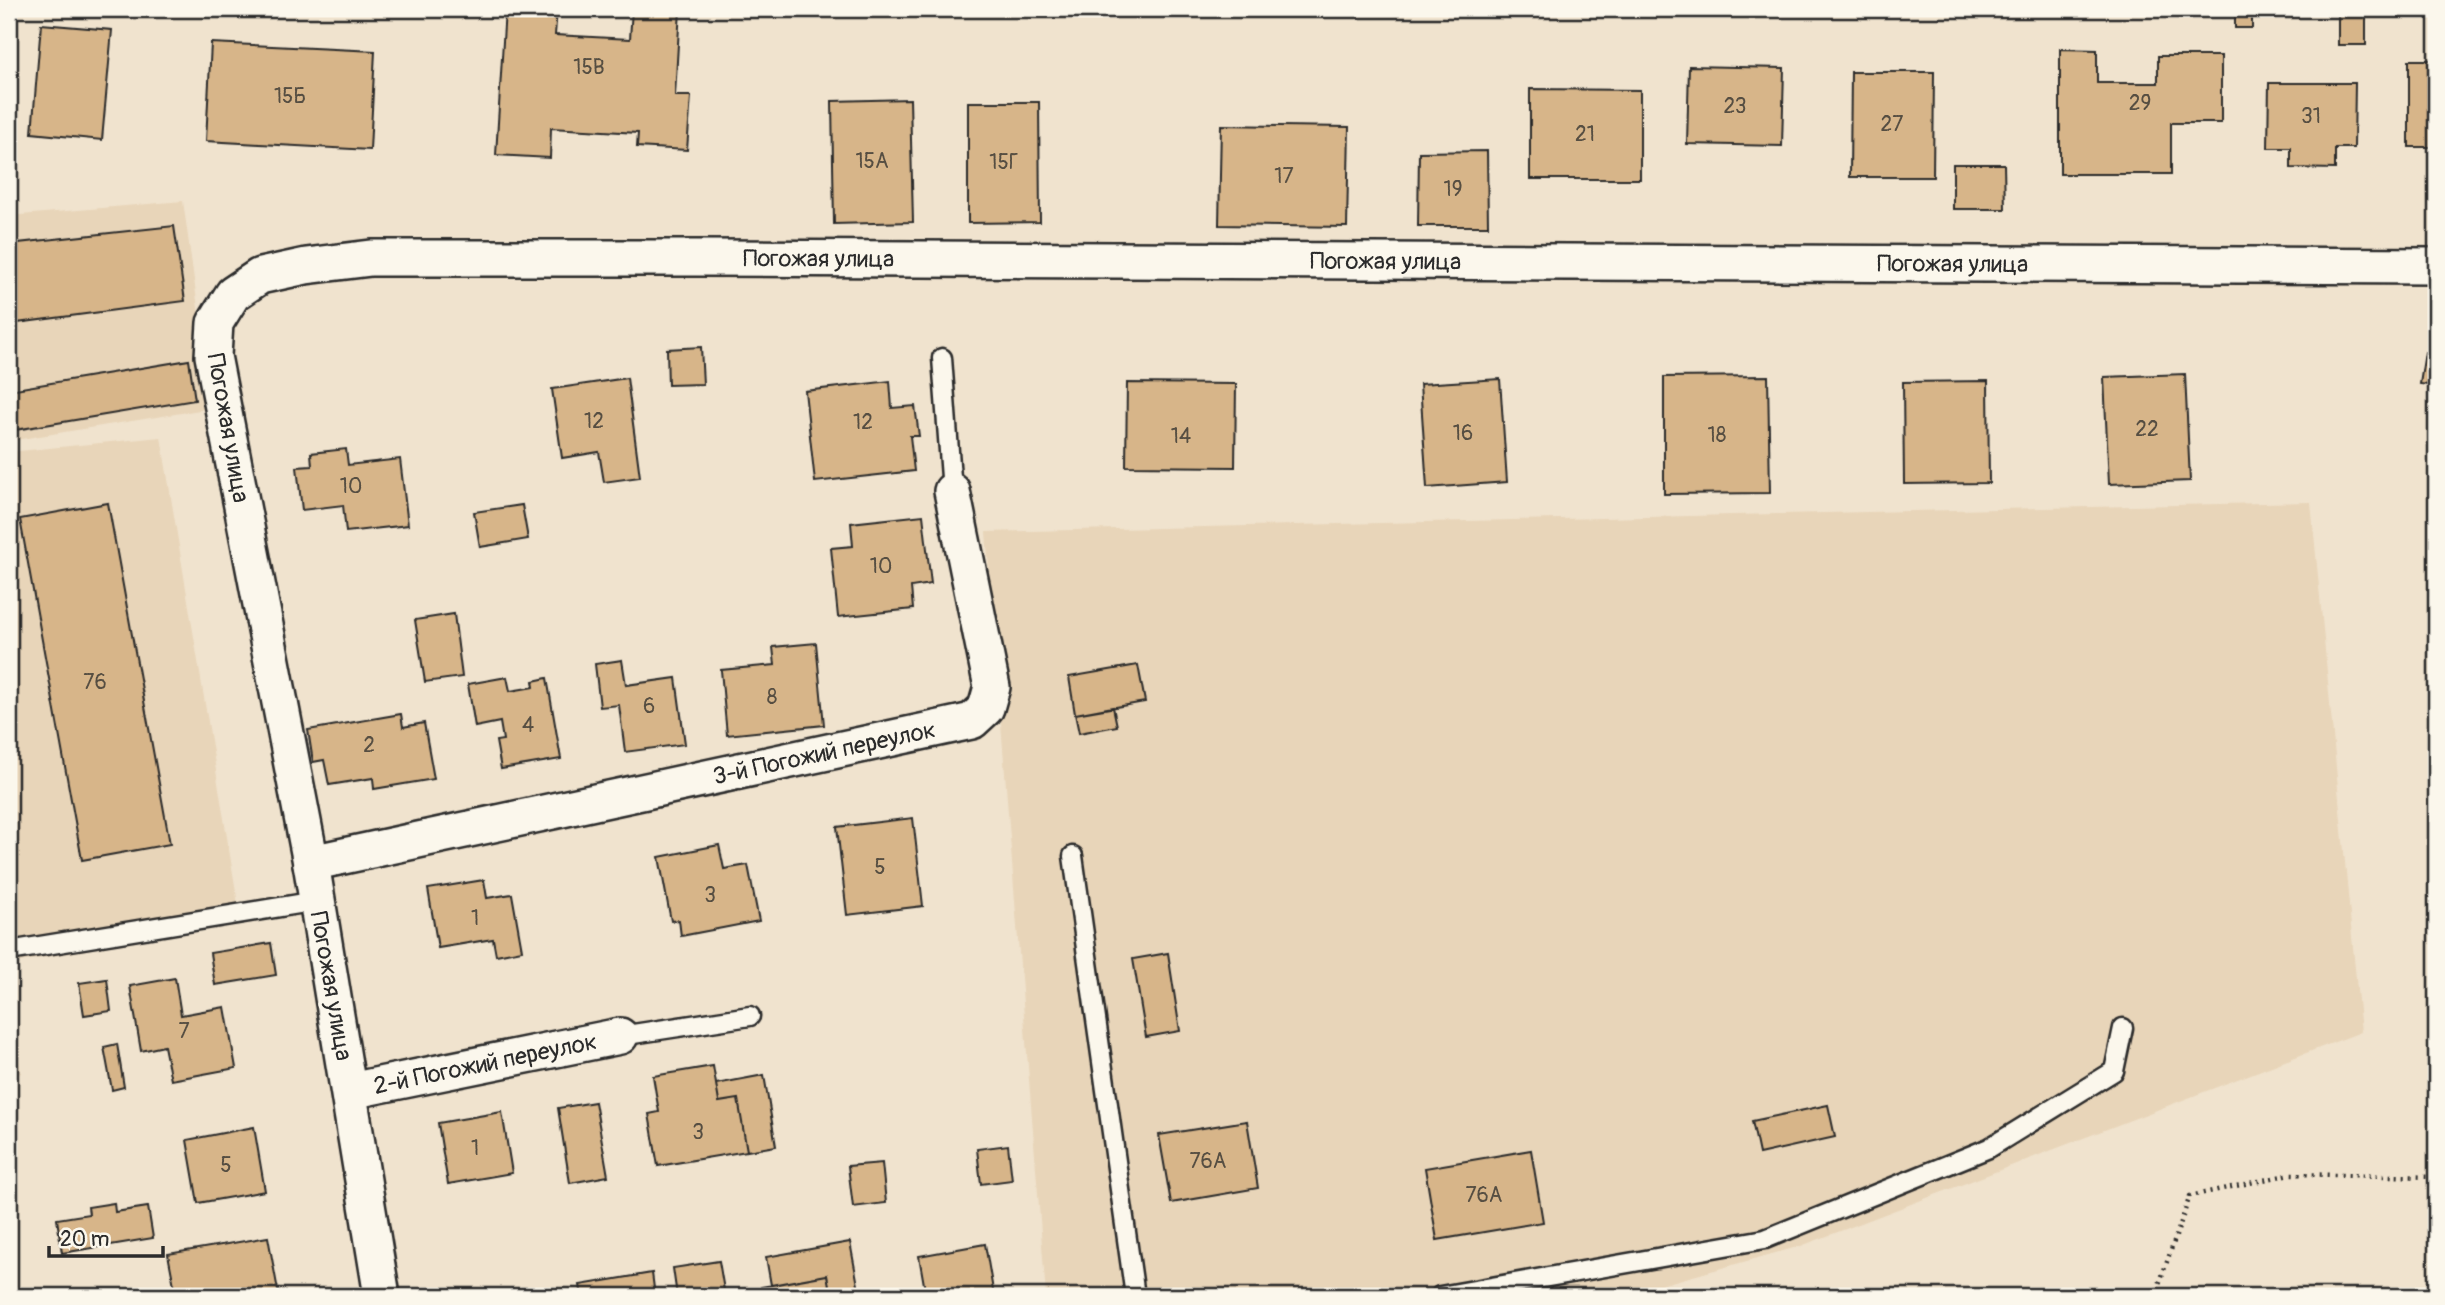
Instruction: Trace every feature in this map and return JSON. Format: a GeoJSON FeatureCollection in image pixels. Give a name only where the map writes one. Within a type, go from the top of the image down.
{"type":"FeatureCollection","features":[{"type":"Feature","properties":{"kind":"street","name":"Погожая улица"},"geometry":{"type":"LineString","coordinates":[[382,1296],[311,863],[212,356],[215,323],[233,294],[260,276],[306,265],[384,258],[2436,266]]}},
{"type":"Feature","properties":{"kind":"street","name":"3-й Погожий переулок"},"geometry":{"type":"LineString","coordinates":[[311,863],[972,721],[986,708],[992,687],[952,491]]}},
{"type":"Feature","properties":{"kind":"street","name":"2-й Погожий переулок"},"geometry":{"type":"LineString","coordinates":[[350,1091],[620,1036]]}},
{"type":"Feature","properties":{"kind":"lane","name":"3-й Погожий переулок"},"geometry":{"type":"LineString","coordinates":[[942,358],[952,491]]}},
{"type":"Feature","properties":{"kind":"lane"},"geometry":{"type":"LineString","coordinates":[[1073,856],[1135,1296]]}},
{"type":"Feature","properties":{"kind":"lane"},"geometry":{"type":"LineString","coordinates":[[9,951],[317,901]]}},
{"type":"Feature","properties":{"kind":"lane"},"geometry":{"type":"LineString","coordinates":[[620,1036],[750,1016]]}},
{"type":"Feature","properties":{"kind":"lane"},"geometry":{"type":"LineString","coordinates":[[1440,1296],[1765,1239],[1989,1148],[2114,1071],[2123,1028]]}},
{"type":"Feature","properties":{"kind":"path"},"geometry":{"type":"LineString","coordinates":[[2155,1296],[2190,1196],[2291,1174],[2436,1177]]}},
{"type":"Feature","properties":{"kind":"shaded area"},"geometry":{"type":"Polygon","coordinates":[[[183,201],[212,408],[9,441],[9,216],[183,201]]]}},
{"type":"Feature","properties":{"kind":"shaded area"},"geometry":{"type":"Polygon","coordinates":[[[161,437],[241,922],[9,964],[9,452],[161,437]]]}},
{"type":"Feature","properties":{"kind":"shaded area"},"geometry":{"type":"Polygon","coordinates":[[[2311,502],[2361,1032],[1801,1246],[1621,1296],[1046,1296],[986,532],[2311,502]]]}},
{"type":"Feature","properties":{"kind":"shaded area"},"geometry":{"type":"Polygon","coordinates":[[[9,1005],[21,1073],[9,1076],[9,1005]]]}},
{"type":"Feature","properties":{"kind":"building"},"geometry":{"type":"Polygon","coordinates":[[[505,9],[557,9],[555,35],[630,39],[632,9],[680,9],[675,96],[691,96],[687,150],[637,147],[638,133],[551,128],[550,158],[496,155],[505,9]]]}},
{"type":"Feature","properties":{"kind":"building"},"geometry":{"type":"Polygon","coordinates":[[[2235,9],[2252,9],[2252,28],[2235,28],[2235,9]]]}},
{"type":"Feature","properties":{"kind":"building"},"geometry":{"type":"Polygon","coordinates":[[[2338,9],[2366,9],[2366,45],[2338,45],[2338,9]]]}},
{"type":"Feature","properties":{"kind":"building"},"geometry":{"type":"Polygon","coordinates":[[[41,24],[112,30],[102,140],[32,133],[41,24]]]}},
{"type":"Feature","properties":{"kind":"building"},"geometry":{"type":"Polygon","coordinates":[[[211,43],[375,51],[370,150],[206,141],[211,43]]]}},
{"type":"Feature","properties":{"kind":"building"},"geometry":{"type":"Polygon","coordinates":[[[2060,49],[2097,50],[2097,83],[2158,83],[2158,56],[2221,56],[2221,123],[2171,123],[2171,174],[2060,174],[2060,49]]]}},
{"type":"Feature","properties":{"kind":"building"},"geometry":{"type":"Polygon","coordinates":[[[2409,60],[2436,60],[2436,147],[2409,147],[2409,60]]]}},
{"type":"Feature","properties":{"kind":"building"},"geometry":{"type":"Polygon","coordinates":[[[1689,66],[1784,68],[1782,146],[1687,144],[1689,66]]]}},
{"type":"Feature","properties":{"kind":"building"},"geometry":{"type":"Polygon","coordinates":[[[1851,72],[1934,72],[1933,177],[1850,177],[1851,72]]]}},
{"type":"Feature","properties":{"kind":"building"},"geometry":{"type":"Polygon","coordinates":[[[2269,83],[2355,83],[2354,148],[2335,148],[2335,169],[2291,168],[2291,148],[2268,148],[2269,83]]]}},
{"type":"Feature","properties":{"kind":"building"},"geometry":{"type":"Polygon","coordinates":[[[1530,89],[1640,90],[1640,179],[1530,179],[1530,89]]]}},
{"type":"Feature","properties":{"kind":"building"},"geometry":{"type":"Polygon","coordinates":[[[910,99],[913,222],[834,224],[832,101],[910,99]]]}},
{"type":"Feature","properties":{"kind":"building"},"geometry":{"type":"Polygon","coordinates":[[[968,102],[1039,102],[1040,222],[968,223],[968,102]]]}},
{"type":"Feature","properties":{"kind":"building"},"geometry":{"type":"Polygon","coordinates":[[[1221,125],[1349,127],[1347,227],[1219,225],[1221,125]]]}},
{"type":"Feature","properties":{"kind":"building"},"geometry":{"type":"Polygon","coordinates":[[[1487,151],[1488,226],[1418,226],[1419,152],[1487,151]]]}},
{"type":"Feature","properties":{"kind":"building"},"geometry":{"type":"Polygon","coordinates":[[[1953,164],[2004,164],[2005,209],[1953,209],[1953,164]]]}},
{"type":"Feature","properties":{"kind":"building"},"geometry":{"type":"Polygon","coordinates":[[[174,226],[185,301],[9,324],[9,244],[174,226]]]}},
{"type":"Feature","properties":{"kind":"building"},"geometry":{"type":"Polygon","coordinates":[[[701,347],[703,384],[668,385],[667,349],[701,347]]]}},
{"type":"Feature","properties":{"kind":"building"},"geometry":{"type":"Polygon","coordinates":[[[2425,352],[2436,353],[2436,386],[2420,384],[2425,352]]]}},
{"type":"Feature","properties":{"kind":"building"},"geometry":{"type":"Polygon","coordinates":[[[189,360],[195,400],[9,431],[9,390],[189,360]]]}},
{"type":"Feature","properties":{"kind":"building"},"geometry":{"type":"Polygon","coordinates":[[[2185,374],[2190,481],[2109,484],[2104,377],[2185,374]]]}},
{"type":"Feature","properties":{"kind":"building"},"geometry":{"type":"Polygon","coordinates":[[[1768,376],[1770,493],[1664,494],[1664,377],[1768,376]]]}},
{"type":"Feature","properties":{"kind":"building"},"geometry":{"type":"Polygon","coordinates":[[[627,378],[640,477],[604,482],[599,452],[562,458],[552,389],[627,378]]]}},
{"type":"Feature","properties":{"kind":"building"},"geometry":{"type":"Polygon","coordinates":[[[1500,379],[1507,482],[1427,488],[1420,384],[1500,379]]]}},
{"type":"Feature","properties":{"kind":"building"},"geometry":{"type":"Polygon","coordinates":[[[890,381],[892,408],[915,406],[919,436],[910,436],[914,471],[815,482],[805,391],[890,381]]]}},
{"type":"Feature","properties":{"kind":"building"},"geometry":{"type":"Polygon","coordinates":[[[1988,381],[1989,483],[1904,484],[1903,382],[1988,381]]]}},
{"type":"Feature","properties":{"kind":"building"},"geometry":{"type":"Polygon","coordinates":[[[1127,383],[1236,384],[1235,467],[1126,466],[1127,383]]]}},
{"type":"Feature","properties":{"kind":"building"},"geometry":{"type":"Polygon","coordinates":[[[346,449],[348,465],[400,459],[408,525],[346,532],[343,505],[302,510],[297,467],[312,466],[311,453],[346,449]]]}},
{"type":"Feature","properties":{"kind":"building"},"geometry":{"type":"Polygon","coordinates":[[[108,503],[170,844],[82,860],[20,519],[108,503]]]}},
{"type":"Feature","properties":{"kind":"building"},"geometry":{"type":"Polygon","coordinates":[[[522,505],[528,539],[480,547],[474,512],[522,505]]]}},
{"type":"Feature","properties":{"kind":"building"},"geometry":{"type":"Polygon","coordinates":[[[923,515],[931,584],[911,587],[913,609],[838,617],[831,548],[853,546],[851,523],[923,515]]]}},
{"type":"Feature","properties":{"kind":"building"},"geometry":{"type":"Polygon","coordinates":[[[454,614],[462,677],[425,682],[415,620],[454,614]]]}},
{"type":"Feature","properties":{"kind":"building"},"geometry":{"type":"Polygon","coordinates":[[[816,643],[824,725],[727,735],[721,670],[775,665],[773,647],[816,643]]]}},
{"type":"Feature","properties":{"kind":"building"},"geometry":{"type":"Polygon","coordinates":[[[622,660],[626,685],[676,678],[685,744],[625,752],[619,705],[600,707],[595,664],[622,660]]]}},
{"type":"Feature","properties":{"kind":"building"},"geometry":{"type":"Polygon","coordinates":[[[1138,665],[1145,702],[1075,714],[1069,677],[1138,665]]]}},
{"type":"Feature","properties":{"kind":"building"},"geometry":{"type":"Polygon","coordinates":[[[507,677],[510,691],[534,687],[533,681],[547,678],[561,759],[501,769],[496,741],[503,740],[500,722],[475,727],[468,684],[507,677]]]}},
{"type":"Feature","properties":{"kind":"building"},"geometry":{"type":"Polygon","coordinates":[[[1113,707],[1117,726],[1079,733],[1075,714],[1113,707]]]}},
{"type":"Feature","properties":{"kind":"building"},"geometry":{"type":"Polygon","coordinates":[[[401,714],[403,727],[424,723],[434,779],[374,789],[373,778],[329,785],[324,760],[313,762],[308,730],[401,714]]]}},
{"type":"Feature","properties":{"kind":"building"},"geometry":{"type":"Polygon","coordinates":[[[913,818],[923,906],[847,915],[837,827],[913,818]]]}},
{"type":"Feature","properties":{"kind":"building"},"geometry":{"type":"Polygon","coordinates":[[[719,845],[724,869],[748,865],[759,921],[681,936],[679,920],[671,921],[659,857],[719,845]]]}},
{"type":"Feature","properties":{"kind":"building"},"geometry":{"type":"Polygon","coordinates":[[[484,880],[487,898],[512,894],[522,950],[496,955],[493,939],[438,948],[428,889],[484,880]]]}},
{"type":"Feature","properties":{"kind":"building"},"geometry":{"type":"Polygon","coordinates":[[[271,943],[276,975],[215,985],[210,953],[271,943]]]}},
{"type":"Feature","properties":{"kind":"building"},"geometry":{"type":"Polygon","coordinates":[[[1168,953],[1180,1031],[1146,1037],[1133,959],[1168,953]]]}},
{"type":"Feature","properties":{"kind":"building"},"geometry":{"type":"Polygon","coordinates":[[[175,978],[181,1015],[225,1007],[236,1068],[171,1080],[164,1046],[141,1051],[130,986],[175,978]]]}},
{"type":"Feature","properties":{"kind":"building"},"geometry":{"type":"Polygon","coordinates":[[[107,979],[111,1011],[84,1015],[79,983],[107,979]]]}},
{"type":"Feature","properties":{"kind":"building"},"geometry":{"type":"Polygon","coordinates":[[[117,1044],[124,1087],[112,1090],[104,1047],[117,1044]]]}},
{"type":"Feature","properties":{"kind":"building"},"geometry":{"type":"Polygon","coordinates":[[[713,1066],[719,1102],[738,1099],[747,1151],[658,1166],[649,1114],[659,1112],[653,1076],[713,1066]]]}},
{"type":"Feature","properties":{"kind":"building"},"geometry":{"type":"Polygon","coordinates":[[[764,1075],[776,1146],[747,1151],[738,1099],[719,1102],[716,1084],[764,1075]]]}},
{"type":"Feature","properties":{"kind":"building"},"geometry":{"type":"Polygon","coordinates":[[[595,1102],[608,1176],[570,1183],[558,1108],[595,1102]]]}},
{"type":"Feature","properties":{"kind":"building"},"geometry":{"type":"Polygon","coordinates":[[[1828,1105],[1835,1137],[1759,1154],[1752,1121],[1828,1105]]]}},
{"type":"Feature","properties":{"kind":"building"},"geometry":{"type":"Polygon","coordinates":[[[502,1112],[512,1173],[448,1184],[438,1123],[502,1112]]]}},
{"type":"Feature","properties":{"kind":"building"},"geometry":{"type":"Polygon","coordinates":[[[1247,1121],[1258,1188],[1171,1203],[1159,1135],[1247,1121]]]}},
{"type":"Feature","properties":{"kind":"building"},"geometry":{"type":"Polygon","coordinates":[[[254,1127],[265,1191],[198,1203],[187,1140],[254,1127]]]}},
{"type":"Feature","properties":{"kind":"building"},"geometry":{"type":"Polygon","coordinates":[[[1008,1145],[1012,1180],[981,1184],[977,1149],[1008,1145]]]}},
{"type":"Feature","properties":{"kind":"building"},"geometry":{"type":"Polygon","coordinates":[[[1531,1150],[1543,1222],[1437,1240],[1425,1168],[1531,1150]]]}},
{"type":"Feature","properties":{"kind":"building"},"geometry":{"type":"Polygon","coordinates":[[[882,1163],[886,1203],[853,1207],[848,1166],[882,1163]]]}},
{"type":"Feature","properties":{"kind":"building"},"geometry":{"type":"Polygon","coordinates":[[[114,1203],[115,1212],[148,1207],[153,1238],[62,1253],[57,1219],[89,1214],[88,1207],[114,1203]]]}},
{"type":"Feature","properties":{"kind":"building"},"geometry":{"type":"Polygon","coordinates":[[[268,1237],[279,1296],[176,1296],[168,1254],[268,1237]]]}},
{"type":"Feature","properties":{"kind":"building"},"geometry":{"type":"Polygon","coordinates":[[[850,1242],[860,1296],[831,1296],[827,1275],[771,1285],[766,1257],[850,1242]]]}},
{"type":"Feature","properties":{"kind":"building"},"geometry":{"type":"Polygon","coordinates":[[[985,1244],[994,1296],[926,1296],[919,1256],[985,1244]]]}},
{"type":"Feature","properties":{"kind":"building"},"geometry":{"type":"Polygon","coordinates":[[[719,1261],[725,1296],[677,1296],[673,1268],[719,1261]]]}},
{"type":"Feature","properties":{"kind":"building"},"geometry":{"type":"Polygon","coordinates":[[[652,1273],[655,1296],[582,1296],[580,1285],[652,1273]]]}},
{"type":"Feature","properties":{"kind":"building"},"geometry":{"type":"Polygon","coordinates":[[[827,1275],[831,1296],[762,1296],[761,1287],[827,1275]]]}}]}
